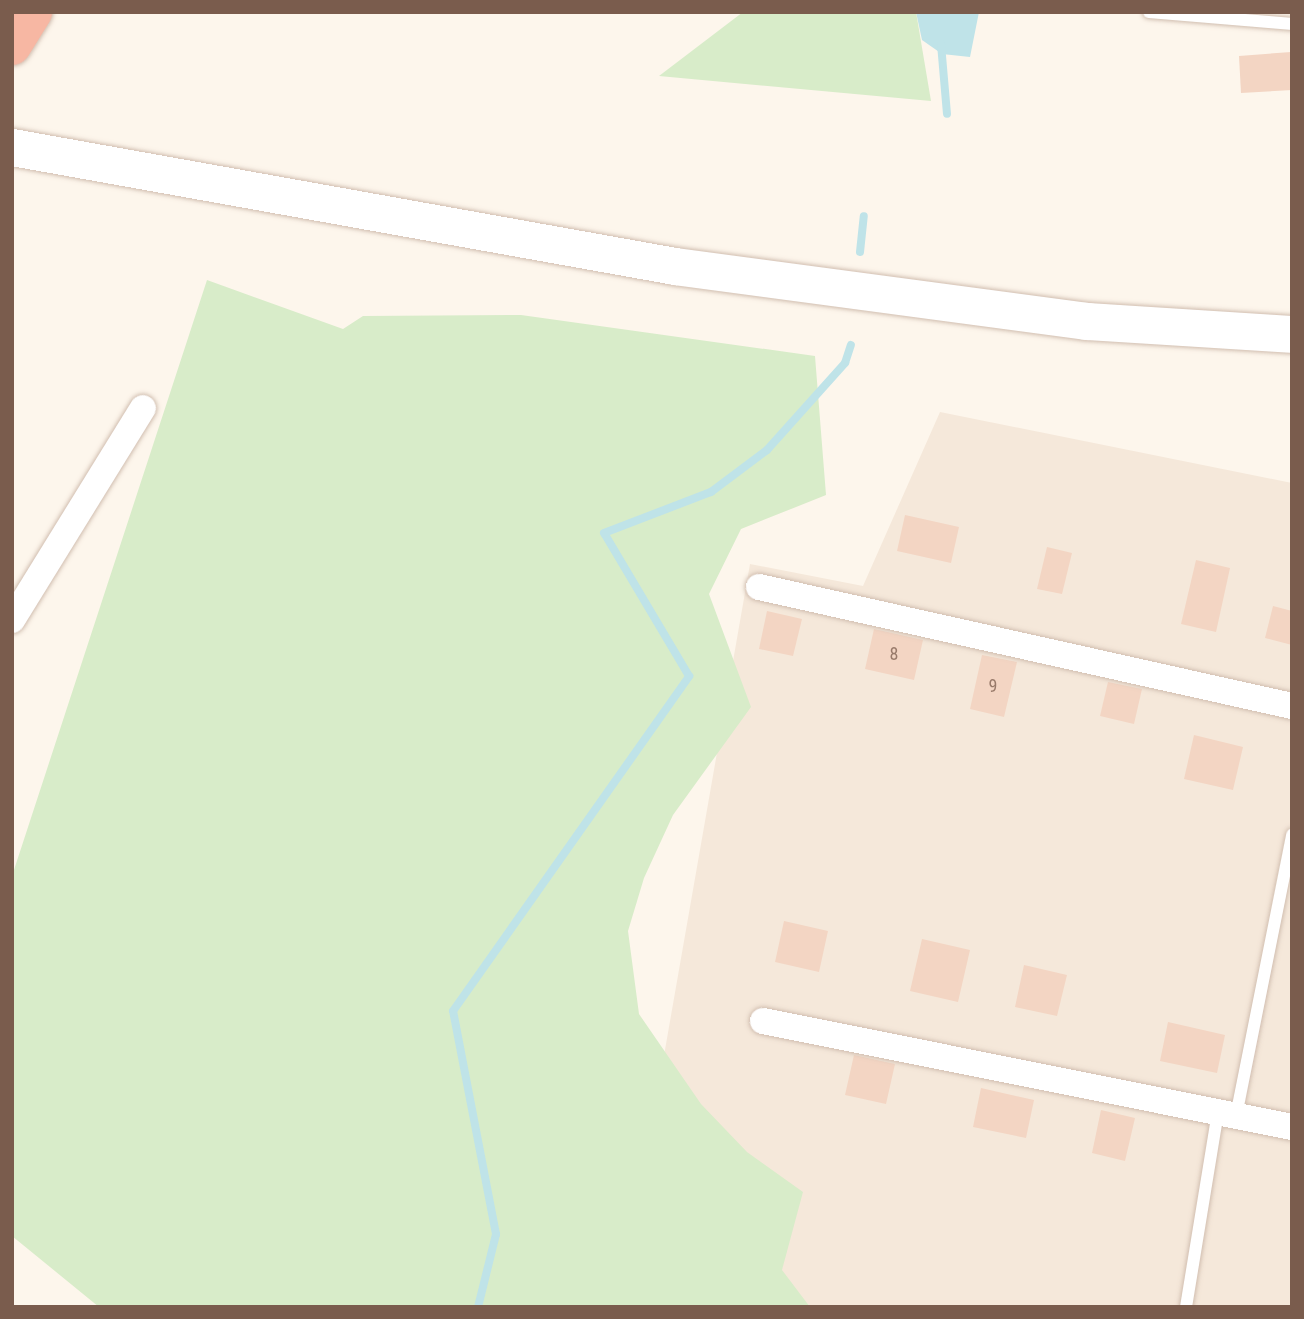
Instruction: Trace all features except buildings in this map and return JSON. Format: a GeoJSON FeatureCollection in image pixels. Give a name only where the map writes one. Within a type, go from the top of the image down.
{"type":"FeatureCollection","features":[{"type":"Feature","properties":{"kind":"highway"},"geometry":{"type":"LineString","coordinates":[[12,46],[33,12]]}},
{"type":"Feature","properties":{"kind":"main road"},"geometry":{"type":"LineString","coordinates":[[12,147],[675,266],[1086,321],[1292,334]]}},
{"type":"Feature","properties":{"kind":"street"},"geometry":{"type":"LineString","coordinates":[[12,620],[143,408]]}},
{"type":"Feature","properties":{"kind":"street"},"geometry":{"type":"LineString","coordinates":[[759,587],[1292,706]]}},
{"type":"Feature","properties":{"kind":"street"},"geometry":{"type":"LineString","coordinates":[[763,1021],[1292,1127]]}},
{"type":"Feature","properties":{"kind":"lane"},"geometry":{"type":"LineString","coordinates":[[1149,12],[1292,24]]}},
{"type":"Feature","properties":{"kind":"lane"},"geometry":{"type":"LineString","coordinates":[[1185,1307],[1292,835]]}},
{"type":"Feature","properties":{"kind":"shaded area"},"geometry":{"type":"Polygon","coordinates":[[[940,412],[1292,483],[1292,1307],[620,1307],[750,564],[863,586],[940,412]]]}},
{"type":"Feature","properties":{"kind":"green space"},"geometry":{"type":"Polygon","coordinates":[[[743,12],[916,12],[931,101],[659,76],[743,12]]]}},
{"type":"Feature","properties":{"kind":"green space"},"geometry":{"type":"Polygon","coordinates":[[[207,280],[343,329],[363,316],[521,315],[815,356],[826,495],[741,529],[709,594],[751,707],[673,815],[644,878],[628,931],[639,1014],[701,1104],[747,1152],[803,1192],[782,1270],[810,1307],[99,1307],[12,1236],[12,876],[207,280]]]}},
{"type":"Feature","properties":{"kind":"water"},"geometry":{"type":"Polygon","coordinates":[[[916,12],[979,12],[970,57],[942,54],[922,40],[916,12]]]}},
{"type":"Feature","properties":{"kind":"waterway"},"geometry":{"type":"LineString","coordinates":[[941,44],[947,114]]}},
{"type":"Feature","properties":{"kind":"waterway"},"geometry":{"type":"LineString","coordinates":[[860,252],[864,216]]}},
{"type":"Feature","properties":{"kind":"waterway"},"geometry":{"type":"LineString","coordinates":[[478,1307],[496,1234],[453,1011],[689,676],[604,533],[711,492],[767,450],[845,363],[851,345]]}}]}
